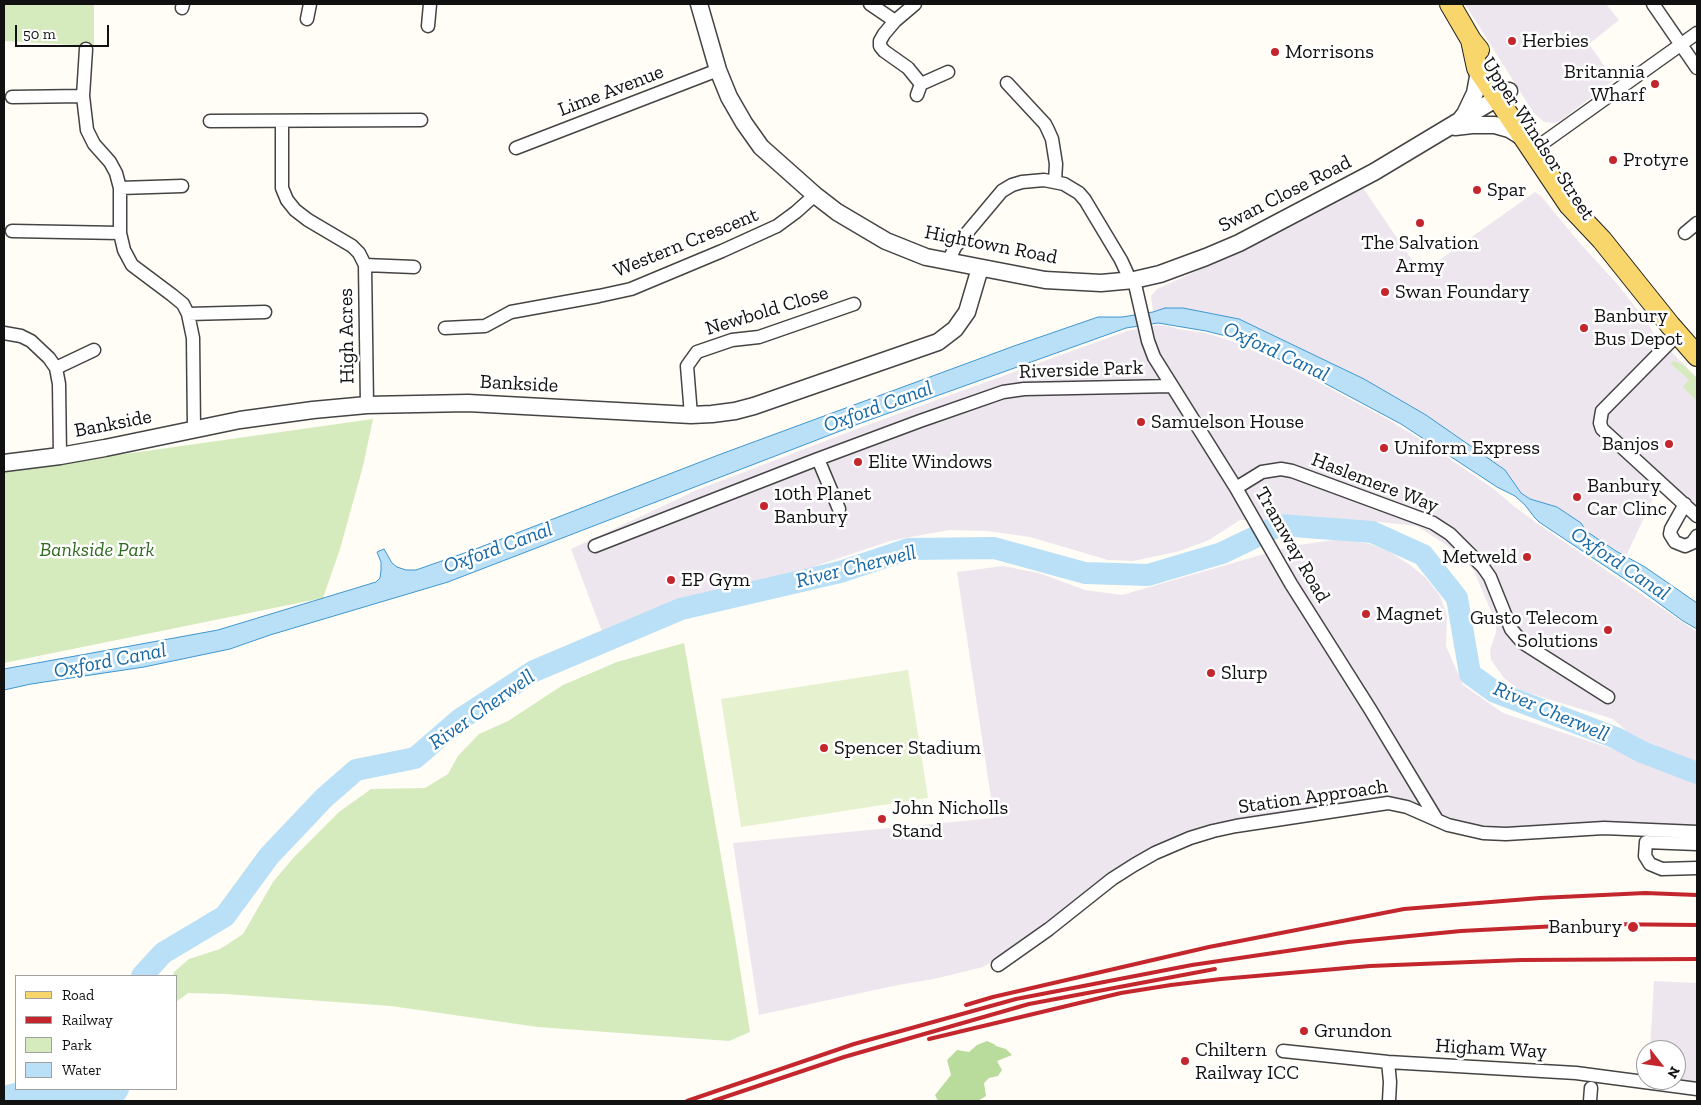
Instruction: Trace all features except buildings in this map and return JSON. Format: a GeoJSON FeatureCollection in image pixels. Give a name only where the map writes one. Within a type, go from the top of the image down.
{"type":"FeatureCollection","features":[{"type":"Feature","properties":{"kind":"main road","name":"Upper Windsor Street"},"geometry":{"type":"LineString","coordinates":[[1450,4],[1471,40],[1490,64],[1503,95]]}},
{"type":"Feature","properties":{"kind":"main road","name":"Upper Windsor Street"},"geometry":{"type":"LineString","coordinates":[[1471,40],[1477,68],[1503,95],[1535,142],[1569,205],[1602,240],[1697,356]]}},
{"type":"Feature","properties":{"kind":"street"},"geometry":{"type":"LineString","coordinates":[[307,19],[310,4]]}},
{"type":"Feature","properties":{"kind":"street"},"geometry":{"type":"LineString","coordinates":[[428,26],[430,4]]}},
{"type":"Feature","properties":{"kind":"street","name":"Hightown Road"},"geometry":{"type":"LineString","coordinates":[[699,4],[718,70],[729,97],[761,147],[837,212],[886,241],[926,257],[1045,280],[1101,282],[1131,280]]}},
{"type":"Feature","properties":{"kind":"street"},"geometry":{"type":"LineString","coordinates":[[870,4],[895,21]]}},
{"type":"Feature","properties":{"kind":"street"},"geometry":{"type":"LineString","coordinates":[[915,4],[895,21],[884,34],[880,41],[880,46],[908,68],[919,90],[948,72]]}},
{"type":"Feature","properties":{"kind":"street"},"geometry":{"type":"LineString","coordinates":[[1653,4],[1697,68]]}},
{"type":"Feature","properties":{"kind":"street"},"geometry":{"type":"LineString","coordinates":[[1535,142],[1697,33]]}},
{"type":"Feature","properties":{"kind":"street"},"geometry":{"type":"LineString","coordinates":[[86,48],[83,96],[87,130],[94,144],[110,162],[116,173],[120,188],[120,233],[124,250],[132,265],[172,294],[182,304],[188,314],[193,338],[194,429]]}},
{"type":"Feature","properties":{"kind":"street","name":"Swan Close Road"},"geometry":{"type":"LineString","coordinates":[[1446,129],[1459,121],[1471,103],[1477,85],[1477,68]]}},
{"type":"Feature","properties":{"kind":"street","name":"Lime Avenue"},"geometry":{"type":"LineString","coordinates":[[516,148],[718,70]]}},
{"type":"Feature","properties":{"kind":"street"},"geometry":{"type":"LineString","coordinates":[[948,262],[955,247],[1002,191],[1022,182],[1044,180],[1055,182],[1055,158],[1052,139],[1048,130],[1045,124],[1007,82]]}},
{"type":"Feature","properties":{"kind":"street","name":"Swan Close Road"},"geometry":{"type":"LineString","coordinates":[[1131,280],[1181,268],[1240,243],[1374,172],[1503,95]]}},
{"type":"Feature","properties":{"kind":"street"},"geometry":{"type":"LineString","coordinates":[[12,97],[83,96]]}},
{"type":"Feature","properties":{"kind":"street"},"geometry":{"type":"LineString","coordinates":[[210,121],[420,120]]}},
{"type":"Feature","properties":{"kind":"street","name":"High Acres"},"geometry":{"type":"LineString","coordinates":[[282,122],[282,188],[287,200],[295,210],[308,220],[352,246],[365,265],[367,406]]}},
{"type":"Feature","properties":{"kind":"street","name":"Swan Close Road"},"geometry":{"type":"LineString","coordinates":[[1446,129],[1472,125],[1495,125],[1509,128],[1535,142]]}},
{"type":"Feature","properties":{"kind":"street","name":"Tramway Road"},"geometry":{"type":"LineString","coordinates":[[1055,182],[1072,188],[1079,193],[1090,208],[1131,280],[1154,357],[1236,488],[1270,548],[1437,821]]}},
{"type":"Feature","properties":{"kind":"street"},"geometry":{"type":"LineString","coordinates":[[120,188],[182,186]]}},
{"type":"Feature","properties":{"kind":"street","name":"Western Crescent"},"geometry":{"type":"LineString","coordinates":[[446,328],[485,326],[511,312],[631,289],[777,226],[815,195]]}},
{"type":"Feature","properties":{"kind":"street"},"geometry":{"type":"LineString","coordinates":[[1684,233],[1697,223]]}},
{"type":"Feature","properties":{"kind":"street"},"geometry":{"type":"LineString","coordinates":[[12,231],[120,233]]}},
{"type":"Feature","properties":{"kind":"street","name":"High Acres"},"geometry":{"type":"LineString","coordinates":[[365,265],[414,267]]}},
{"type":"Feature","properties":{"kind":"street","name":"Bankside"},"geometry":{"type":"LineString","coordinates":[[4,463],[60,456],[240,420],[313,410],[367,406],[468,403],[691,414],[735,411],[938,342],[955,329],[967,312],[980,268]]}},
{"type":"Feature","properties":{"kind":"street","name":"Newbold Close"},"geometry":{"type":"LineString","coordinates":[[691,414],[687,366],[697,352],[732,340],[759,337],[854,304]]}},
{"type":"Feature","properties":{"kind":"street"},"geometry":{"type":"LineString","coordinates":[[188,314],[265,312]]}},
{"type":"Feature","properties":{"kind":"street"},"geometry":{"type":"LineString","coordinates":[[1674,330],[1602,411],[1600,423],[1602,429],[1697,516]]}},
{"type":"Feature","properties":{"kind":"street"},"geometry":{"type":"LineString","coordinates":[[4,333],[21,336],[31,341],[56,368],[59,384],[60,456]]}},
{"type":"Feature","properties":{"kind":"street"},"geometry":{"type":"LineString","coordinates":[[56,368],[94,350]]}},
{"type":"Feature","properties":{"kind":"street","name":"Riverside Park"},"geometry":{"type":"LineString","coordinates":[[595,546],[818,459],[1003,392],[1050,387],[1172,386]]}},
{"type":"Feature","properties":{"kind":"street"},"geometry":{"type":"LineString","coordinates":[[818,459],[839,510]]}},
{"type":"Feature","properties":{"kind":"street","name":"Haslemere Way"},"geometry":{"type":"LineString","coordinates":[[1236,488],[1262,472],[1281,469],[1292,471],[1433,523],[1450,534],[1483,567],[1490,577],[1511,629],[1523,643],[1608,697]]}},
{"type":"Feature","properties":{"kind":"street"},"geometry":{"type":"LineString","coordinates":[[1685,504],[1670,534],[1675,542],[1685,546],[1692,543],[1697,536]]}},
{"type":"Feature","properties":{"kind":"street","name":"Station Approach"},"geometry":{"type":"LineString","coordinates":[[998,965],[1043,934],[1112,879],[1156,854],[1198,836],[1236,826],[1388,803],[1407,807],[1437,821],[1462,829],[1495,834],[1604,828],[1697,832]]}},
{"type":"Feature","properties":{"kind":"street"},"geometry":{"type":"LineString","coordinates":[[1697,844],[1646,842],[1645,856],[1647,861],[1656,867],[1697,868]]}},
{"type":"Feature","properties":{"kind":"street","name":"Higham Way"},"geometry":{"type":"LineString","coordinates":[[1283,1051],[1388,1062],[1576,1073],[1697,1089]]}},
{"type":"Feature","properties":{"kind":"street"},"geometry":{"type":"LineString","coordinates":[[1388,1062],[1389,1101]]}},
{"type":"Feature","properties":{"kind":"street"},"geometry":{"type":"LineString","coordinates":[[1590,1101],[1591,1088]]}},
{"type":"Feature","properties":{"kind":"shaded area"},"geometry":{"type":"Polygon","coordinates":[[[1465,4],[1606,4],[1619,20],[1589,44],[1614,80],[1560,121],[1555,123],[1544,122],[1533,112],[1465,4]]]}},
{"type":"Feature","properties":{"kind":"shaded area"},"geometry":{"type":"Polygon","coordinates":[[[1363,188],[1421,273],[1535,192],[1541,196],[1618,285],[1648,323],[1654,334],[1697,378],[1697,524],[1658,488],[1626,556],[1586,531],[1581,523],[1557,507],[1530,499],[1521,493],[1505,470],[1426,415],[1364,379],[1239,319],[1183,308],[1165,308],[1153,312],[1151,296],[1157,289],[1256,244],[1363,188]]]}},
{"type":"Feature","properties":{"kind":"shaded area"},"geometry":{"type":"Polygon","coordinates":[[[1157,325],[1206,333],[1235,342],[1286,365],[1387,419],[1428,444],[1495,490],[1538,524],[1697,632],[1697,767],[1647,747],[1613,719],[1519,690],[1504,678],[1491,660],[1490,650],[1496,632],[1496,623],[1474,571],[1460,554],[1417,526],[1380,522],[1240,520],[1209,540],[1180,551],[1133,561],[1108,560],[1030,537],[987,531],[949,530],[890,541],[604,637],[571,549],[697,490],[862,427],[1127,331],[1157,325]]]}},
{"type":"Feature","properties":{"kind":"shaded area"},"geometry":{"type":"Polygon","coordinates":[[[1340,539],[1370,544],[1390,552],[1426,578],[1440,596],[1447,615],[1446,646],[1463,685],[1503,713],[1686,773],[1697,780],[1697,827],[1496,832],[1456,822],[1434,810],[1395,797],[1227,822],[1114,871],[1074,901],[1044,929],[983,967],[759,1015],[733,843],[994,818],[957,572],[1003,566],[1039,573],[1085,590],[1122,595],[1292,546],[1340,539]]]}},
{"type":"Feature","properties":{"kind":"shaded area"},"geometry":{"type":"Polygon","coordinates":[[[1654,981],[1697,983],[1697,1082],[1686,1080],[1686,1040],[1651,1040],[1654,981]]]}},
{"type":"Feature","properties":{"kind":"green space"},"geometry":{"type":"Polygon","coordinates":[[[4,4],[94,4],[94,46],[4,41],[4,4]]]}},
{"type":"Feature","properties":{"kind":"green space"},"geometry":{"type":"Polygon","coordinates":[[[1674,361],[1682,364],[1697,378],[1697,401],[1683,387],[1689,380],[1670,363],[1674,361]]]}},
{"type":"Feature","properties":{"kind":"green space","name":"Bankside Park"},"geometry":{"type":"Polygon","coordinates":[[[373,419],[363,466],[340,549],[323,598],[4,663],[4,471],[373,419]]]}},
{"type":"Feature","properties":{"kind":"green space"},"geometry":{"type":"Polygon","coordinates":[[[684,643],[750,1032],[729,1041],[538,1027],[391,1006],[188,993],[178,1000],[178,975],[173,975],[174,972],[189,959],[220,949],[243,934],[273,882],[294,857],[339,812],[371,789],[425,788],[448,774],[458,756],[479,734],[508,721],[563,685],[617,662],[684,643]]]}},
{"type":"Feature","properties":{"kind":"green space","name":"Spencer Stadium"},"geometry":{"type":"Polygon","coordinates":[[[908,670],[928,798],[741,827],[721,699],[908,670]]]}},
{"type":"Feature","properties":{"kind":"green space"},"geometry":{"type":"Polygon","coordinates":[[[987,1041],[1006,1049],[1012,1055],[997,1061],[1002,1070],[998,1076],[989,1078],[984,1083],[986,1096],[978,1101],[938,1101],[935,1095],[951,1075],[947,1060],[957,1050],[969,1052],[977,1045],[987,1041]]]}},
{"type":"Feature","properties":{"kind":"water","name":"Oxford Canal"},"geometry":{"type":"Polygon","coordinates":[[[1165,308],[1183,308],[1239,319],[1364,379],[1426,415],[1505,470],[1521,493],[1530,499],[1557,507],[1581,523],[1586,531],[1645,567],[1697,603],[1697,629],[1539,522],[1515,496],[1497,487],[1401,424],[1238,339],[1206,331],[1158,323],[1126,328],[861,423],[448,582],[270,635],[230,649],[144,667],[31,684],[4,690],[4,669],[218,630],[376,582],[380,578],[381,570],[381,562],[377,552],[384,549],[392,563],[397,567],[406,570],[416,570],[473,550],[721,454],[1014,346],[1098,317],[1122,317],[1165,308]]]}},
{"type":"Feature","properties":{"kind":"water"},"geometry":{"type":"Polygon","coordinates":[[[1647,747],[1697,767],[1697,780],[1686,773],[1638,757],[1647,747]]]}},
{"type":"Feature","properties":{"kind":"waterway","name":"River Cherwell"},"geometry":{"type":"LineString","coordinates":[[143,975],[163,953],[225,916],[269,856],[324,798],[356,770],[415,758],[459,720],[534,671],[681,609],[840,572],[909,549],[994,548],[1085,573],[1148,575],[1222,553],[1280,525],[1372,532],[1423,555],[1457,598],[1470,674],[1495,692],[1616,738],[1642,752],[1697,773]]}},
{"type":"Feature","properties":{"kind":"waterway","name":"River Cherwell"},"geometry":{"type":"LineString","coordinates":[[4,1097],[26,1091],[92,1095],[116,1092],[117,1090]]}},
{"type":"Feature","properties":{"kind":"railway"},"geometry":{"type":"LineString","coordinates":[[966,1005],[993,997],[1209,947],[1404,909],[1540,898],[1645,893],[1697,895]]}},
{"type":"Feature","properties":{"kind":"railway"},"geometry":{"type":"LineString","coordinates":[[687,1101],[854,1044],[1016,999],[1192,965],[1348,942],[1461,931],[1597,924],[1697,925]]}},
{"type":"Feature","properties":{"kind":"railway"},"geometry":{"type":"LineString","coordinates":[[929,1039],[1121,993],[1221,979],[1370,966],[1521,960],[1697,959]]}},
{"type":"Feature","properties":{"kind":"railway"},"geometry":{"type":"LineString","coordinates":[[713,1101],[844,1057],[1029,1004],[1215,969]]}},
{"type":"Feature","properties":{"kind":"place","name":"Herbies"},"geometry":{"type":"Point","coordinates":[1512,41]}},
{"type":"Feature","properties":{"kind":"place","name":"Morrisons"},"geometry":{"type":"Point","coordinates":[1275,52]}},
{"type":"Feature","properties":{"kind":"place","name":"Britannia Wharf"},"geometry":{"type":"Point","coordinates":[1655,84]}},
{"type":"Feature","properties":{"kind":"place","name":"Protyre"},"geometry":{"type":"Point","coordinates":[1613,160]}},
{"type":"Feature","properties":{"kind":"place","name":"Spar"},"geometry":{"type":"Point","coordinates":[1477,190]}},
{"type":"Feature","properties":{"kind":"place","name":"The Salvation Army"},"geometry":{"type":"Point","coordinates":[1420,223]}},
{"type":"Feature","properties":{"kind":"place","name":"Swan Foundary"},"geometry":{"type":"Point","coordinates":[1385,292]}},
{"type":"Feature","properties":{"kind":"place","name":"Banbury Bus Depot"},"geometry":{"type":"Point","coordinates":[1584,328]}},
{"type":"Feature","properties":{"kind":"place","name":"Samuelson House"},"geometry":{"type":"Point","coordinates":[1141,422]}},
{"type":"Feature","properties":{"kind":"place","name":"Banjos"},"geometry":{"type":"Point","coordinates":[1669,444]}},
{"type":"Feature","properties":{"kind":"place","name":"Uniform Express"},"geometry":{"type":"Point","coordinates":[1384,448]}},
{"type":"Feature","properties":{"kind":"place","name":"Elite Windows"},"geometry":{"type":"Point","coordinates":[858,462]}},
{"type":"Feature","properties":{"kind":"place","name":"Banbury Car Clinc"},"geometry":{"type":"Point","coordinates":[1577,497]}},
{"type":"Feature","properties":{"kind":"place","name":"10th Planet Banbury"},"geometry":{"type":"Point","coordinates":[764,506]}},
{"type":"Feature","properties":{"kind":"place","name":"Metweld"},"geometry":{"type":"Point","coordinates":[1527,557]}},
{"type":"Feature","properties":{"kind":"place","name":"EP Gym"},"geometry":{"type":"Point","coordinates":[671,580]}},
{"type":"Feature","properties":{"kind":"place","name":"Magnet"},"geometry":{"type":"Point","coordinates":[1366,614]}},
{"type":"Feature","properties":{"kind":"place","name":"Gusto Telecom Solutions"},"geometry":{"type":"Point","coordinates":[1608,630]}},
{"type":"Feature","properties":{"kind":"place","name":"Slurp"},"geometry":{"type":"Point","coordinates":[1211,673]}},
{"type":"Feature","properties":{"kind":"place","name":"Spencer Stadium"},"geometry":{"type":"Point","coordinates":[824,748]}},
{"type":"Feature","properties":{"kind":"place","name":"John Nicholls Stand"},"geometry":{"type":"Point","coordinates":[882,819]}},
{"type":"Feature","properties":{"kind":"place","name":"Banbury"},"geometry":{"type":"Point","coordinates":[1633,927]}},
{"type":"Feature","properties":{"kind":"place","name":"Grundon"},"geometry":{"type":"Point","coordinates":[1304,1031]}},
{"type":"Feature","properties":{"kind":"place","name":"Chiltern Railway ICC"},"geometry":{"type":"Point","coordinates":[1185,1061]}}]}
